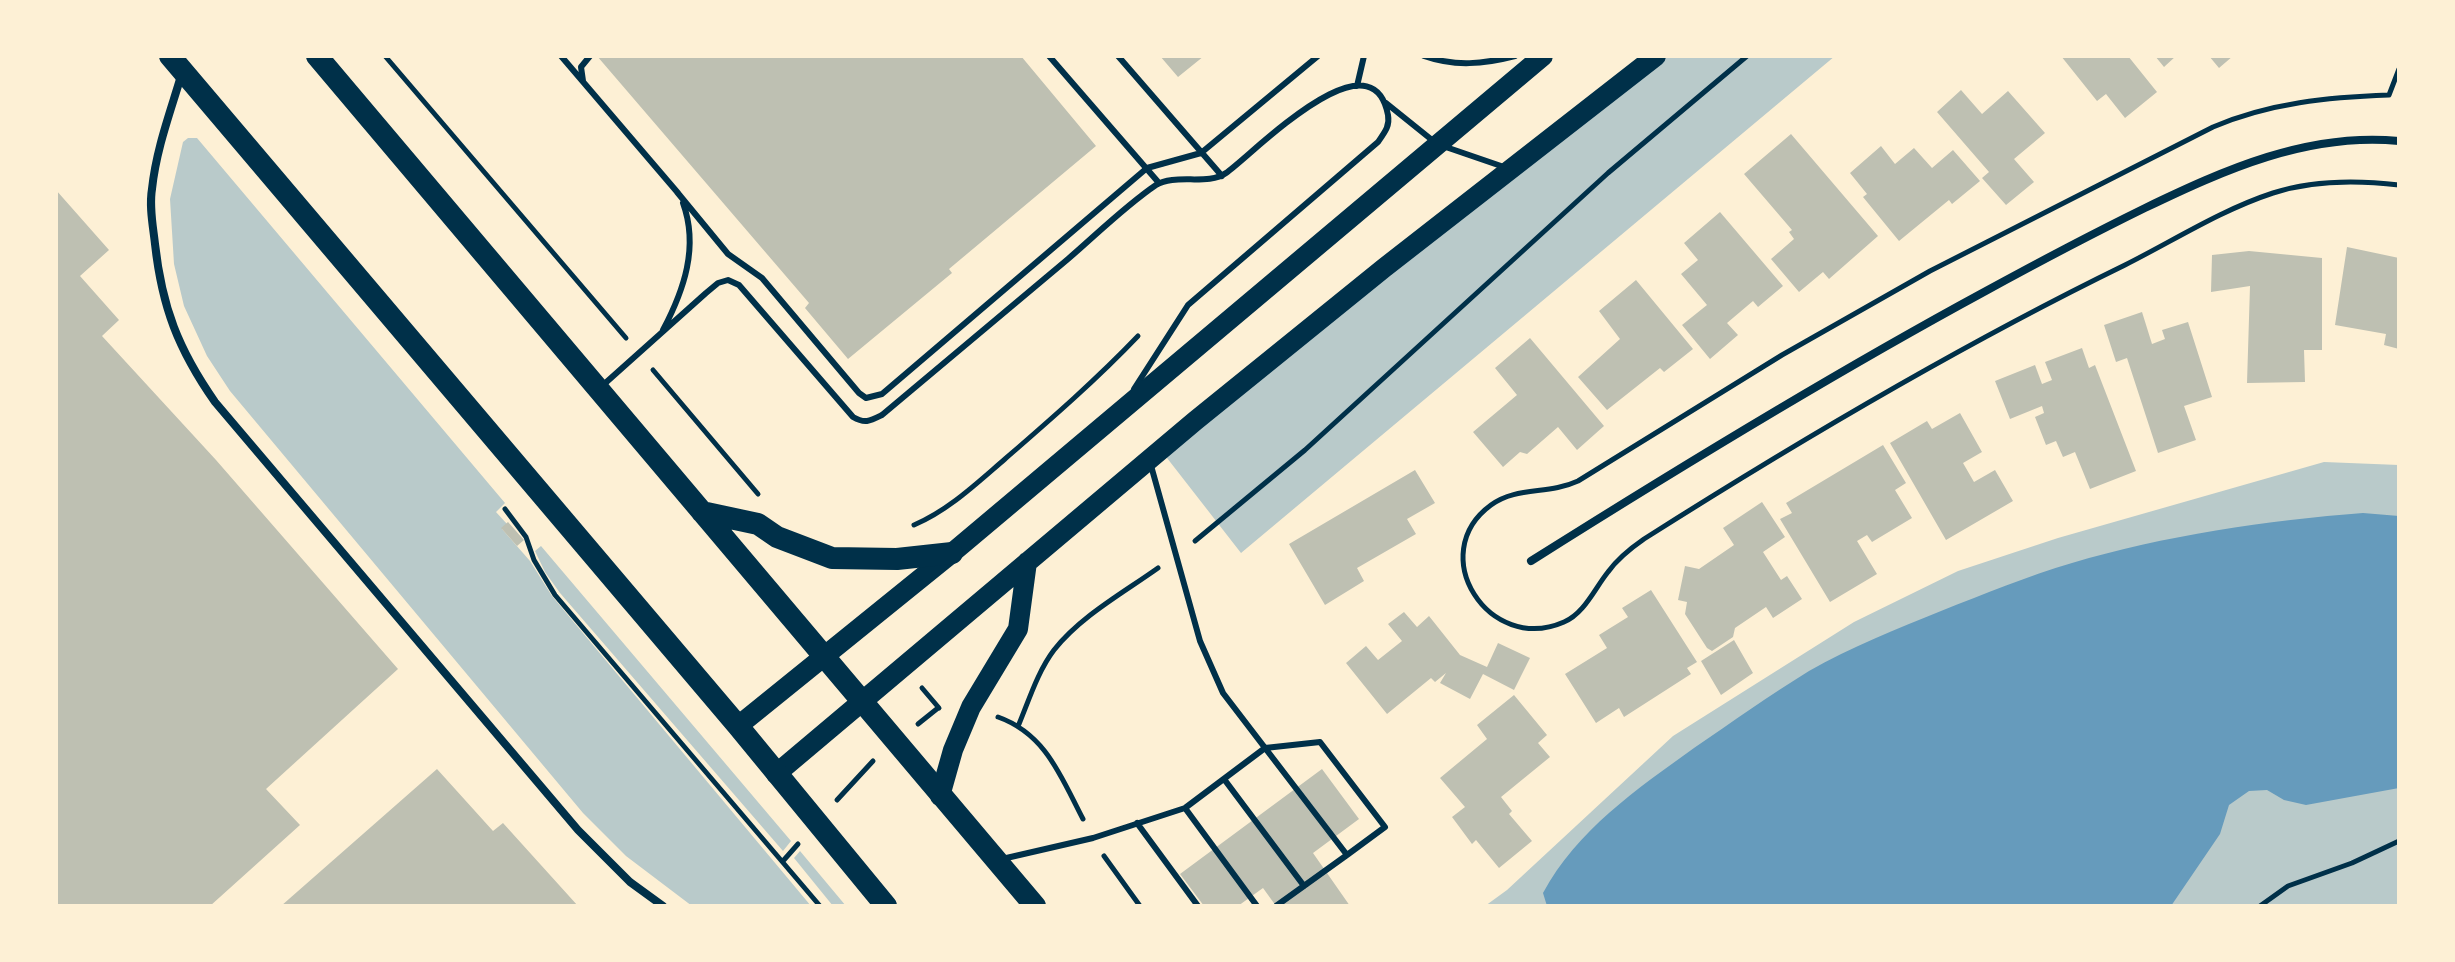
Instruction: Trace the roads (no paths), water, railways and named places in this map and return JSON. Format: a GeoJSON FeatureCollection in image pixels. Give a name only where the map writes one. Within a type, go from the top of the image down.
{"type":"FeatureCollection","features":[{"type":"Feature","properties":{"kind":"highway"},"geometry":{"type":"LineString","coordinates":[[317,56],[1035,906]]}},
{"type":"Feature","properties":{"kind":"highway"},"geometry":{"type":"LineString","coordinates":[[176,63],[738,726],[886,906]]}},
{"type":"Feature","properties":{"kind":"highway"},"geometry":{"type":"LineString","coordinates":[[702,512],[758,524],[777,537],[832,558],[897,559],[952,553]]}},
{"type":"Feature","properties":{"kind":"main road"},"geometry":{"type":"LineString","coordinates":[[738,726],[1117,416],[1543,56]]}},
{"type":"Feature","properties":{"kind":"main road"},"geometry":{"type":"LineString","coordinates":[[776,774],[1149,459],[1372,278],[1656,56]]}},
{"type":"Feature","properties":{"kind":"main road"},"geometry":{"type":"LineString","coordinates":[[940,796],[953,750],[971,707],[1018,629],[1027,562]]}},
{"type":"Feature","properties":{"kind":"street"},"geometry":{"type":"LineString","coordinates":[[176,63],[155,165],[151,210],[158,271],[168,315],[199,378],[215,402],[578,830],[630,882],[663,906]]}},
{"type":"Feature","properties":{"kind":"street"},"geometry":{"type":"LineString","coordinates":[[1531,561],[1712,447],[1863,358],[2073,243],[2216,174],[2272,155],[2334,142],[2399,141]]}},
{"type":"Feature","properties":{"kind":"lane"},"geometry":{"type":"LineString","coordinates":[[561,56],[728,254],[762,278],[866,398],[882,394],[1147,168],[1201,153],[1318,56]]}},
{"type":"Feature","properties":{"kind":"lane"},"geometry":{"type":"LineString","coordinates":[[585,84],[581,67],[590,56]]}},
{"type":"Feature","properties":{"kind":"lane"},"geometry":{"type":"LineString","coordinates":[[1049,56],[1159,183]]}},
{"type":"Feature","properties":{"kind":"lane"},"geometry":{"type":"LineString","coordinates":[[1118,56],[1222,176]]}},
{"type":"Feature","properties":{"kind":"lane"},"geometry":{"type":"LineString","coordinates":[[1357,86],[1364,56]]}},
{"type":"Feature","properties":{"kind":"lane"},"geometry":{"type":"LineString","coordinates":[[1424,56],[1441,62],[1476,64],[1515,56]]}},
{"type":"Feature","properties":{"kind":"lane"},"geometry":{"type":"LineString","coordinates":[[598,389],[718,283],[728,280],[739,285],[853,417],[861,422],[870,421],[894,405],[1159,183],[1222,176],[1307,106],[1329,92],[1347,86],[1374,92],[1437,144],[1511,170]]}},
{"type":"Feature","properties":{"kind":"lane"},"geometry":{"type":"LineString","coordinates":[[1117,416],[1188,305],[1378,142],[1388,125],[1383,101]]}},
{"type":"Feature","properties":{"kind":"lane"},"geometry":{"type":"LineString","coordinates":[[658,337],[676,303],[689,263],[685,206],[677,192]]}},
{"type":"Feature","properties":{"kind":"lane"},"geometry":{"type":"LineString","coordinates":[[1149,459],[1200,641],[1223,693],[1347,855]]}},
{"type":"Feature","properties":{"kind":"lane"},"geometry":{"type":"LineString","coordinates":[[997,861],[1093,838],[1185,808],[1265,748],[1320,742],[1385,827],[1276,906]]}},
{"type":"Feature","properties":{"kind":"lane"},"geometry":{"type":"LineString","coordinates":[[1224,779],[1304,886]]}},
{"type":"Feature","properties":{"kind":"lane"},"geometry":{"type":"LineString","coordinates":[[1185,808],[1257,906]]}},
{"type":"Feature","properties":{"kind":"lane"},"geometry":{"type":"LineString","coordinates":[[1137,823],[1198,906]]}},
{"type":"Feature","properties":{"kind":"water"},"geometry":{"type":"Polygon","coordinates":[[[2363,513],[2399,516],[2399,788],[2306,805],[2284,800],[2267,790],[2249,791],[2229,805],[2220,834],[2171,906],[1547,906],[1543,893],[1557,870],[1610,812],[1694,748],[1809,671],[1841,654],[2006,586],[2106,553],[2216,530],[2363,513]]]}}]}
